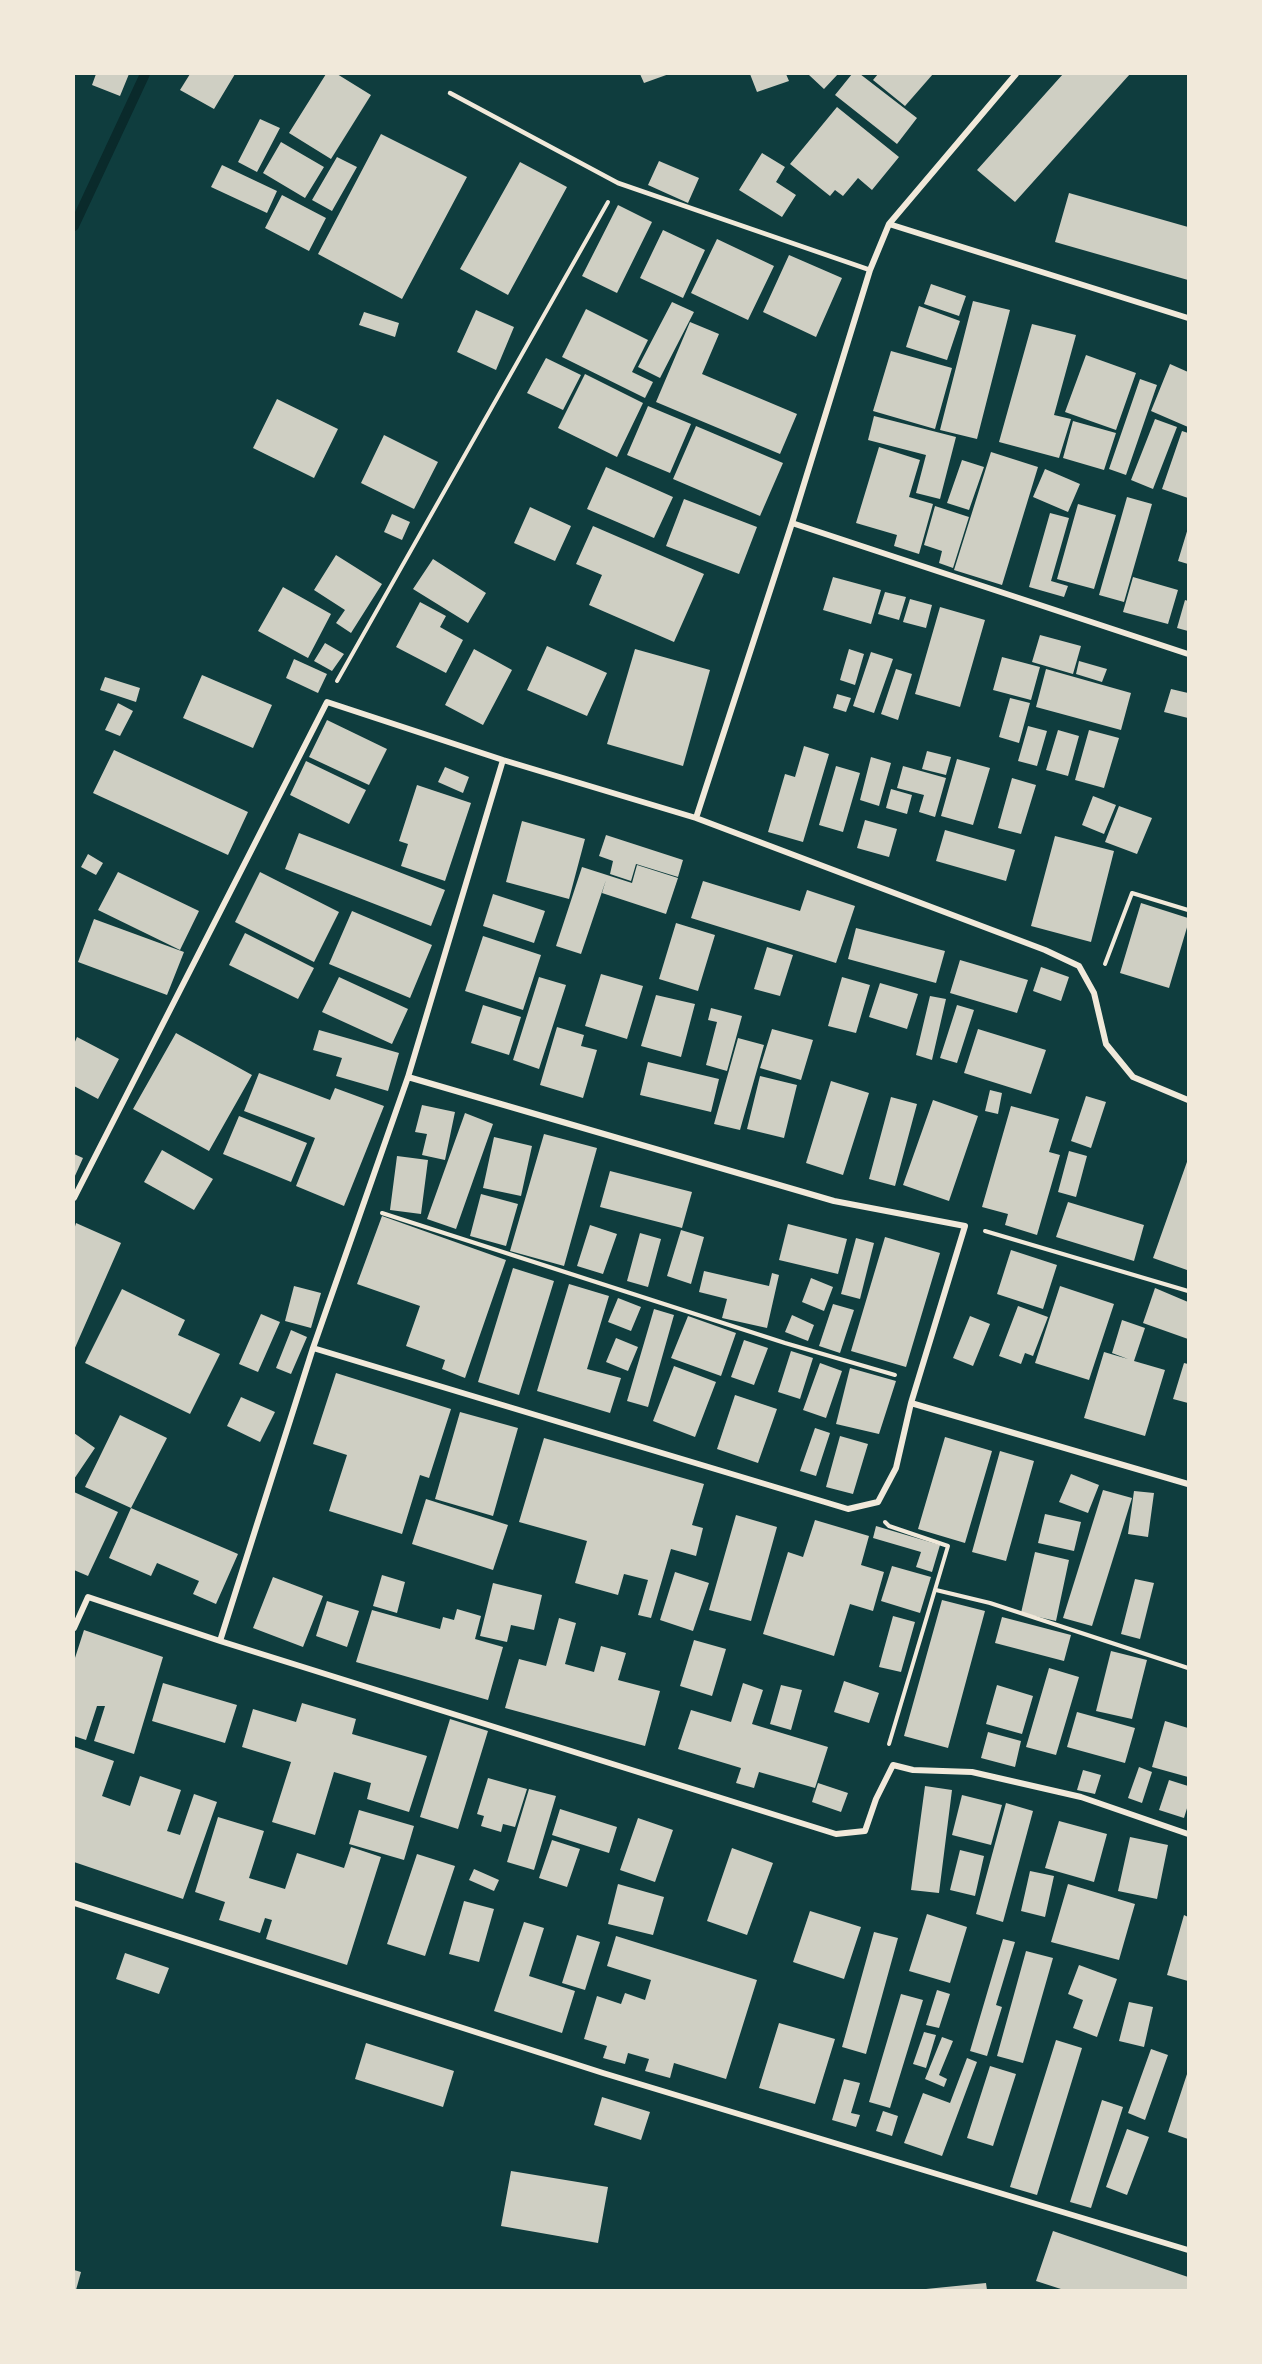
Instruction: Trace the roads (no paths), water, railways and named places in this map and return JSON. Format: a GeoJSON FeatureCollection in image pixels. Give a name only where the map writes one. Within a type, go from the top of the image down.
{"type":"FeatureCollection","features":[{"type":"Feature","properties":{"kind":"street"},"geometry":{"type":"LineString","coordinates":[[696,818],[792,524],[870,270],[889,224],[1016,74]]}},
{"type":"Feature","properties":{"kind":"street"},"geometry":{"type":"LineString","coordinates":[[889,224],[1188,318]]}},
{"type":"Feature","properties":{"kind":"street"},"geometry":{"type":"LineString","coordinates":[[792,524],[1188,654]]}},
{"type":"Feature","properties":{"kind":"street"},"geometry":{"type":"LineString","coordinates":[[74,1198],[327,702],[502,760],[696,818],[1044,950],[1079,966],[1094,993],[1106,1044],[1133,1077],[1188,1100]]}},
{"type":"Feature","properties":{"kind":"street"},"geometry":{"type":"LineString","coordinates":[[220,1641],[313,1348],[408,1077],[502,760]]}},
{"type":"Feature","properties":{"kind":"street"},"geometry":{"type":"LineString","coordinates":[[313,1348],[848,1509],[878,1502],[896,1468],[911,1404],[965,1226],[834,1201],[408,1077]]}},
{"type":"Feature","properties":{"kind":"street"},"geometry":{"type":"LineString","coordinates":[[911,1404],[1188,1484]]}},
{"type":"Feature","properties":{"kind":"street"},"geometry":{"type":"LineString","coordinates":[[74,1628],[88,1596],[220,1641],[836,1834],[865,1831],[876,1799],[893,1765],[913,1770],[972,1772],[1070,1794],[1188,1834]]}},
{"type":"Feature","properties":{"kind":"street"},"geometry":{"type":"LineString","coordinates":[[74,1904],[603,2073],[1188,2250]]}},
{"type":"Feature","properties":{"kind":"lane"},"geometry":{"type":"LineString","coordinates":[[450,93],[618,183],[870,270]]}},
{"type":"Feature","properties":{"kind":"waterway"},"geometry":{"type":"LineString","coordinates":[[74,226],[145,74]]}}]}
